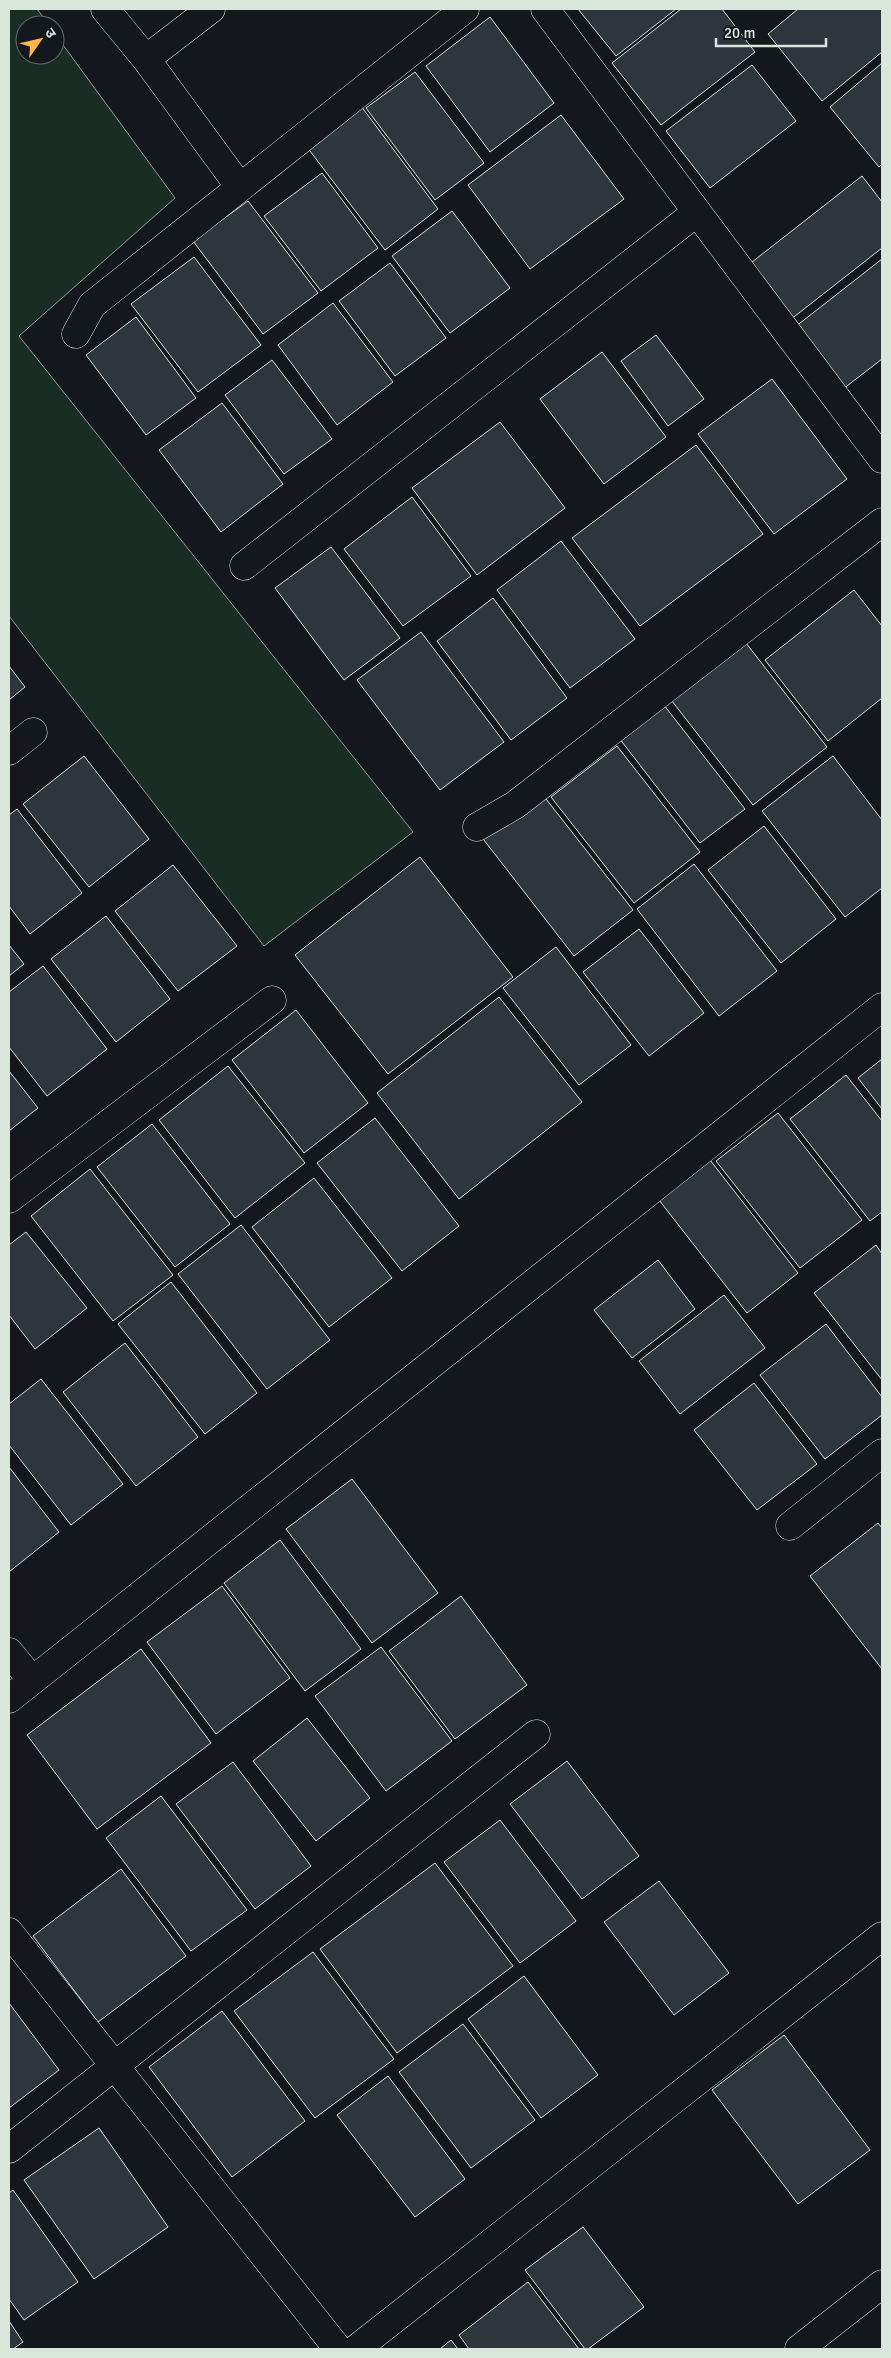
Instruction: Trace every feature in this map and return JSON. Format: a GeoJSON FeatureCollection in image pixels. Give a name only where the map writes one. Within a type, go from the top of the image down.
{"type":"FeatureCollection","features":[{"type":"Feature","properties":{"kind":"street"},"geometry":{"type":"LineString","coordinates":[[105,9],[146,59],[239,186]]}},
{"type":"Feature","properties":{"kind":"street"},"geometry":{"type":"LineString","coordinates":[[146,59],[211,9]]}},
{"type":"Feature","properties":{"kind":"street"},"geometry":{"type":"LineString","coordinates":[[76,334],[92,305],[239,186],[464,9]]}},
{"type":"Feature","properties":{"kind":"street"},"geometry":{"type":"LineString","coordinates":[[545,9],[882,459]]}},
{"type":"Feature","properties":{"kind":"street"},"geometry":{"type":"LineString","coordinates":[[244,566],[697,212]]}},
{"type":"Feature","properties":{"kind":"street"},"geometry":{"type":"LineString","coordinates":[[477,827],[515,805],[882,522]]}},
{"type":"Feature","properties":{"kind":"street"},"geometry":{"type":"LineString","coordinates":[[9,751],[33,732]]}},
{"type":"Feature","properties":{"kind":"street"},"geometry":{"type":"LineString","coordinates":[[9,1199],[272,1000]]}},
{"type":"Feature","properties":{"kind":"street"},"geometry":{"type":"LineString","coordinates":[[9,1699],[882,1007]]}},
{"type":"Feature","properties":{"kind":"street"},"geometry":{"type":"LineString","coordinates":[[790,1526],[882,1454]]}},
{"type":"Feature","properties":{"kind":"street"},"geometry":{"type":"LineString","coordinates":[[9,1652],[32,1680]]}},
{"type":"Feature","properties":{"kind":"street"},"geometry":{"type":"LineString","coordinates":[[9,2149],[536,1734]]}},
{"type":"Feature","properties":{"kind":"street"},"geometry":{"type":"LineString","coordinates":[[9,1932],[338,2349]]}},
{"type":"Feature","properties":{"kind":"street"},"geometry":{"type":"LineString","coordinates":[[356,2349],[882,1936]]}},
{"type":"Feature","properties":{"kind":"street"},"geometry":{"type":"LineString","coordinates":[[799,2349],[882,2284]]}},
{"type":"Feature","properties":{"kind":"green space"},"geometry":{"type":"Polygon","coordinates":[[[9,9],[37,9],[42,15],[15,15],[15,65],[65,65],[65,48],[175,198],[19,336],[413,832],[264,946],[9,616],[9,9]]]}},
{"type":"Feature","properties":{"kind":"building"},"geometry":{"type":"Polygon","coordinates":[[[578,9],[676,9],[616,56],[578,9]]]}},
{"type":"Feature","properties":{"kind":"building"},"geometry":{"type":"Polygon","coordinates":[[[681,9],[722,9],[755,52],[661,125],[612,63],[681,9]]]}},
{"type":"Feature","properties":{"kind":"building"},"geometry":{"type":"Polygon","coordinates":[[[798,9],[882,9],[882,52],[822,101],[768,34],[798,9]]]}},
{"type":"Feature","properties":{"kind":"building"},"geometry":{"type":"Polygon","coordinates":[[[490,17],[554,103],[490,152],[426,66],[490,17]]]}},
{"type":"Feature","properties":{"kind":"building"},"geometry":{"type":"Polygon","coordinates":[[[882,63],[882,164],[879,167],[830,107],[882,63]]]}},
{"type":"Feature","properties":{"kind":"building"},"geometry":{"type":"Polygon","coordinates":[[[752,65],[796,121],[710,188],[666,131],[752,65]]]}},
{"type":"Feature","properties":{"kind":"building"},"geometry":{"type":"Polygon","coordinates":[[[415,72],[484,163],[435,200],[366,108],[415,72]]]}},
{"type":"Feature","properties":{"kind":"building"},"geometry":{"type":"Polygon","coordinates":[[[361,106],[438,209],[385,250],[307,147],[361,106]]]}},
{"type":"Feature","properties":{"kind":"building"},"geometry":{"type":"Polygon","coordinates":[[[561,115],[624,199],[530,269],[468,185],[561,115]]]}},
{"type":"Feature","properties":{"kind":"building"},"geometry":{"type":"Polygon","coordinates":[[[322,173],[378,248],[321,291],[264,216],[322,173]]]}},
{"type":"Feature","properties":{"kind":"building"},"geometry":{"type":"Polygon","coordinates":[[[862,176],[882,202],[882,248],[790,320],[747,266],[862,176]]]}},
{"type":"Feature","properties":{"kind":"building"},"geometry":{"type":"Polygon","coordinates":[[[248,201],[318,293],[263,334],[193,241],[248,201]]]}},
{"type":"Feature","properties":{"kind":"building"},"geometry":{"type":"Polygon","coordinates":[[[452,211],[510,288],[450,333],[392,256],[452,211]]]}},
{"type":"Feature","properties":{"kind":"building"},"geometry":{"type":"Polygon","coordinates":[[[194,257],[261,345],[198,392],[131,304],[194,257]]]}},
{"type":"Feature","properties":{"kind":"building"},"geometry":{"type":"Polygon","coordinates":[[[882,259],[882,359],[843,389],[795,327],[882,259]]]}},
{"type":"Feature","properties":{"kind":"building"},"geometry":{"type":"Polygon","coordinates":[[[390,263],[446,338],[395,376],[339,301],[390,263]]]}},
{"type":"Feature","properties":{"kind":"building"},"geometry":{"type":"Polygon","coordinates":[[[333,303],[393,382],[337,425],[278,345],[333,303]]]}},
{"type":"Feature","properties":{"kind":"building"},"geometry":{"type":"Polygon","coordinates":[[[136,317],[196,398],[146,435],[86,355],[136,317]]]}},
{"type":"Feature","properties":{"kind":"building"},"geometry":{"type":"Polygon","coordinates":[[[656,335],[704,399],[668,426],[621,361],[656,335]]]}},
{"type":"Feature","properties":{"kind":"building"},"geometry":{"type":"Polygon","coordinates":[[[602,352],[666,437],[604,484],[540,399],[602,352]]]}},
{"type":"Feature","properties":{"kind":"building"},"geometry":{"type":"Polygon","coordinates":[[[272,360],[332,439],[284,474],[225,395],[272,360]]]}},
{"type":"Feature","properties":{"kind":"building"},"geometry":{"type":"Polygon","coordinates":[[[772,379],[847,479],[774,534],[698,434],[772,379]]]}},
{"type":"Feature","properties":{"kind":"building"},"geometry":{"type":"Polygon","coordinates":[[[222,403],[283,484],[221,532],[159,450],[222,403]]]}},
{"type":"Feature","properties":{"kind":"building"},"geometry":{"type":"Polygon","coordinates":[[[500,422],[565,508],[477,575],[412,488],[500,422]]]}},
{"type":"Feature","properties":{"kind":"building"},"geometry":{"type":"Polygon","coordinates":[[[696,445],[763,534],[640,626],[572,538],[696,445]]]}},
{"type":"Feature","properties":{"kind":"building"},"geometry":{"type":"Polygon","coordinates":[[[412,497],[471,576],[403,626],[344,549],[412,497]]]}},
{"type":"Feature","properties":{"kind":"building"},"geometry":{"type":"Polygon","coordinates":[[[561,541],[635,639],[570,688],[497,590],[561,541]]]}},
{"type":"Feature","properties":{"kind":"building"},"geometry":{"type":"Polygon","coordinates":[[[331,547],[400,638],[344,680],[275,588],[331,547]]]}},
{"type":"Feature","properties":{"kind":"building"},"geometry":{"type":"Polygon","coordinates":[[[854,590],[882,626],[882,698],[828,741],[765,660],[854,590]]]}},
{"type":"Feature","properties":{"kind":"building"},"geometry":{"type":"Polygon","coordinates":[[[493,598],[567,698],[511,740],[437,641],[493,598]]]}},
{"type":"Feature","properties":{"kind":"building"},"geometry":{"type":"Polygon","coordinates":[[[421,632],[504,742],[440,790],[357,680],[421,632]]]}},
{"type":"Feature","properties":{"kind":"building"},"geometry":{"type":"Polygon","coordinates":[[[742,638],[827,747],[753,805],[668,696],[742,638]]]}},
{"type":"Feature","properties":{"kind":"building"},"geometry":{"type":"Polygon","coordinates":[[[9,666],[25,687],[9,700],[9,666]]]}},
{"type":"Feature","properties":{"kind":"building"},"geometry":{"type":"Polygon","coordinates":[[[660,700],[745,809],[700,843],[616,734],[660,700]]]}},
{"type":"Feature","properties":{"kind":"building"},"geometry":{"type":"Polygon","coordinates":[[[617,746],[700,852],[634,903],[551,797],[617,746]]]}},
{"type":"Feature","properties":{"kind":"building"},"geometry":{"type":"Polygon","coordinates":[[[84,756],[149,839],[89,887],[23,804],[84,756]]]}},
{"type":"Feature","properties":{"kind":"building"},"geometry":{"type":"Polygon","coordinates":[[[833,756],[882,820],[882,888],[845,917],[762,811],[833,756]]]}},
{"type":"Feature","properties":{"kind":"building"},"geometry":{"type":"Polygon","coordinates":[[[539,790],[633,910],[574,956],[480,835],[539,790]]]}},
{"type":"Feature","properties":{"kind":"building"},"geometry":{"type":"Polygon","coordinates":[[[17,809],[82,893],[30,934],[9,906],[9,815],[17,809]]]}},
{"type":"Feature","properties":{"kind":"building"},"geometry":{"type":"Polygon","coordinates":[[[764,826],[836,919],[781,963],[708,870],[764,826]]]}},
{"type":"Feature","properties":{"kind":"building"},"geometry":{"type":"Polygon","coordinates":[[[420,857],[513,977],[388,1074],[295,955],[420,857]]]}},
{"type":"Feature","properties":{"kind":"building"},"geometry":{"type":"Polygon","coordinates":[[[694,864],[777,971],[719,1016],[637,909],[694,864]]]}},
{"type":"Feature","properties":{"kind":"building"},"geometry":{"type":"Polygon","coordinates":[[[173,865],[237,946],[178,991],[115,911],[173,865]]]}},
{"type":"Feature","properties":{"kind":"building"},"geometry":{"type":"Polygon","coordinates":[[[106,916],[170,999],[116,1042],[51,959],[106,916]]]}},
{"type":"Feature","properties":{"kind":"building"},"geometry":{"type":"Polygon","coordinates":[[[639,929],[704,1013],[649,1056],[583,972],[639,929]]]}},
{"type":"Feature","properties":{"kind":"building"},"geometry":{"type":"Polygon","coordinates":[[[9,945],[24,964],[9,976],[9,945]]]}},
{"type":"Feature","properties":{"kind":"building"},"geometry":{"type":"Polygon","coordinates":[[[556,947],[631,1045],[579,1085],[503,988],[556,947]]]}},
{"type":"Feature","properties":{"kind":"building"},"geometry":{"type":"Polygon","coordinates":[[[43,966],[107,1049],[47,1096],[9,1047],[9,992],[43,966]]]}},
{"type":"Feature","properties":{"kind":"building"},"geometry":{"type":"Polygon","coordinates":[[[499,997],[582,1102],[459,1199],[377,1093],[499,997]]]}},
{"type":"Feature","properties":{"kind":"building"},"geometry":{"type":"Polygon","coordinates":[[[296,1010],[368,1103],[304,1153],[232,1060],[296,1010]]]}},
{"type":"Feature","properties":{"kind":"building"},"geometry":{"type":"Polygon","coordinates":[[[882,1059],[882,1109],[858,1078],[882,1059]]]}},
{"type":"Feature","properties":{"kind":"building"},"geometry":{"type":"Polygon","coordinates":[[[228,1066],[305,1163],[235,1218],[159,1120],[228,1066]]]}},
{"type":"Feature","properties":{"kind":"building"},"geometry":{"type":"Polygon","coordinates":[[[9,1071],[38,1108],[9,1131],[9,1071]]]}},
{"type":"Feature","properties":{"kind":"building"},"geometry":{"type":"Polygon","coordinates":[[[846,1075],[882,1121],[882,1212],[870,1221],[790,1119],[846,1075]]]}},
{"type":"Feature","properties":{"kind":"building"},"geometry":{"type":"Polygon","coordinates":[[[778,1113],[862,1220],[800,1268],[716,1161],[778,1113]]]}},
{"type":"Feature","properties":{"kind":"building"},"geometry":{"type":"Polygon","coordinates":[[[375,1118],[459,1226],[402,1271],[317,1163],[375,1118]]]}},
{"type":"Feature","properties":{"kind":"building"},"geometry":{"type":"Polygon","coordinates":[[[152,1124],[230,1224],[175,1267],[97,1167],[152,1124]]]}},
{"type":"Feature","properties":{"kind":"building"},"geometry":{"type":"Polygon","coordinates":[[[710,1160],[798,1273],[747,1313],[659,1200],[710,1160]]]}},
{"type":"Feature","properties":{"kind":"building"},"geometry":{"type":"Polygon","coordinates":[[[90,1169],[173,1275],[113,1321],[31,1216],[90,1169]]]}},
{"type":"Feature","properties":{"kind":"building"},"geometry":{"type":"Polygon","coordinates":[[[314,1178],[392,1278],[329,1327],[252,1227],[314,1178]]]}},
{"type":"Feature","properties":{"kind":"building"},"geometry":{"type":"Polygon","coordinates":[[[241,1225],[330,1340],[267,1389],[178,1274],[241,1225]]]}},
{"type":"Feature","properties":{"kind":"building"},"geometry":{"type":"Polygon","coordinates":[[[26,1232],[87,1308],[35,1349],[9,1315],[9,1245],[26,1232]]]}},
{"type":"Feature","properties":{"kind":"building"},"geometry":{"type":"Polygon","coordinates":[[[876,1245],[882,1254],[882,1380],[814,1293],[876,1245]]]}},
{"type":"Feature","properties":{"kind":"building"},"geometry":{"type":"Polygon","coordinates":[[[658,1260],[695,1309],[632,1358],[594,1310],[658,1260]]]}},
{"type":"Feature","properties":{"kind":"building"},"geometry":{"type":"Polygon","coordinates":[[[171,1282],[257,1393],[205,1434],[118,1324],[171,1282]]]}},
{"type":"Feature","properties":{"kind":"building"},"geometry":{"type":"Polygon","coordinates":[[[724,1295],[765,1348],[680,1414],[639,1361],[724,1295]]]}},
{"type":"Feature","properties":{"kind":"building"},"geometry":{"type":"Polygon","coordinates":[[[826,1324],[882,1397],[882,1415],[825,1459],[760,1375],[826,1324]]]}},
{"type":"Feature","properties":{"kind":"building"},"geometry":{"type":"Polygon","coordinates":[[[125,1343],[198,1437],[136,1486],[63,1392],[125,1343]]]}},
{"type":"Feature","properties":{"kind":"building"},"geometry":{"type":"Polygon","coordinates":[[[41,1379],[123,1484],[71,1525],[9,1445],[9,1404],[41,1379]]]}},
{"type":"Feature","properties":{"kind":"building"},"geometry":{"type":"Polygon","coordinates":[[[754,1383],[817,1464],[757,1510],[694,1430],[754,1383]]]}},
{"type":"Feature","properties":{"kind":"building"},"geometry":{"type":"Polygon","coordinates":[[[9,1467],[59,1532],[9,1572],[9,1467]]]}},
{"type":"Feature","properties":{"kind":"building"},"geometry":{"type":"Polygon","coordinates":[[[352,1479],[438,1593],[372,1643],[286,1529],[352,1479]]]}},
{"type":"Feature","properties":{"kind":"building"},"geometry":{"type":"Polygon","coordinates":[[[878,1523],[882,1528],[882,1669],[810,1576],[878,1523]]]}},
{"type":"Feature","properties":{"kind":"building"},"geometry":{"type":"Polygon","coordinates":[[[280,1540],[361,1649],[305,1691],[224,1583],[280,1540]]]}},
{"type":"Feature","properties":{"kind":"building"},"geometry":{"type":"Polygon","coordinates":[[[222,1586],[290,1678],[216,1734],[147,1642],[222,1586]]]}},
{"type":"Feature","properties":{"kind":"building"},"geometry":{"type":"Polygon","coordinates":[[[461,1596],[527,1685],[455,1739],[389,1651],[461,1596]]]}},
{"type":"Feature","properties":{"kind":"building"},"geometry":{"type":"Polygon","coordinates":[[[381,1647],[452,1741],[386,1791],[315,1696],[381,1647]]]}},
{"type":"Feature","properties":{"kind":"building"},"geometry":{"type":"Polygon","coordinates":[[[141,1649],[211,1743],[97,1829],[27,1735],[141,1649]]]}},
{"type":"Feature","properties":{"kind":"building"},"geometry":{"type":"Polygon","coordinates":[[[307,1718],[370,1798],[316,1841],[253,1761],[307,1718]]]}},
{"type":"Feature","properties":{"kind":"building"},"geometry":{"type":"Polygon","coordinates":[[[567,1761],[639,1856],[582,1899],[510,1804],[567,1761]]]}},
{"type":"Feature","properties":{"kind":"building"},"geometry":{"type":"Polygon","coordinates":[[[233,1762],[311,1866],[255,1909],[176,1804],[233,1762]]]}},
{"type":"Feature","properties":{"kind":"building"},"geometry":{"type":"Polygon","coordinates":[[[161,1796],[247,1910],[191,1951],[106,1838],[161,1796]]]}},
{"type":"Feature","properties":{"kind":"building"},"geometry":{"type":"Polygon","coordinates":[[[500,1820],[576,1921],[520,1963],[444,1862],[500,1820]]]}},
{"type":"Feature","properties":{"kind":"building"},"geometry":{"type":"Polygon","coordinates":[[[435,1863],[513,1966],[397,2053],[320,1949],[435,1863]]]}},
{"type":"Feature","properties":{"kind":"building"},"geometry":{"type":"Polygon","coordinates":[[[121,1869],[186,1956],[98,2022],[33,1936],[121,1869]]]}},
{"type":"Feature","properties":{"kind":"building"},"geometry":{"type":"Polygon","coordinates":[[[659,1881],[729,1973],[674,2015],[604,1922],[659,1881]]]}},
{"type":"Feature","properties":{"kind":"building"},"geometry":{"type":"Polygon","coordinates":[[[313,1952],[394,2059],[315,2118],[234,2011],[313,1952]]]}},
{"type":"Feature","properties":{"kind":"building"},"geometry":{"type":"Polygon","coordinates":[[[524,1976],[598,2075],[541,2118],[468,2019],[524,1976]]]}},
{"type":"Feature","properties":{"kind":"building"},"geometry":{"type":"Polygon","coordinates":[[[9,2003],[59,2070],[9,2108],[9,2003]]]}},
{"type":"Feature","properties":{"kind":"building"},"geometry":{"type":"Polygon","coordinates":[[[222,2011],[305,2121],[232,2177],[149,2067],[222,2011]]]}},
{"type":"Feature","properties":{"kind":"building"},"geometry":{"type":"Polygon","coordinates":[[[463,2024],[535,2120],[471,2168],[399,2072],[463,2024]]]}},
{"type":"Feature","properties":{"kind":"building"},"geometry":{"type":"Polygon","coordinates":[[[784,2035],[870,2150],[798,2204],[712,2090],[784,2035]]]}},
{"type":"Feature","properties":{"kind":"building"},"geometry":{"type":"Polygon","coordinates":[[[388,2076],[465,2179],[415,2217],[337,2115],[388,2076]]]}},
{"type":"Feature","properties":{"kind":"building"},"geometry":{"type":"Polygon","coordinates":[[[99,2128],[168,2227],[94,2279],[24,2180],[99,2128]]]}},
{"type":"Feature","properties":{"kind":"building"},"geometry":{"type":"Polygon","coordinates":[[[13,2190],[78,2282],[24,2320],[9,2299],[9,2193],[13,2190]]]}},
{"type":"Feature","properties":{"kind":"building"},"geometry":{"type":"Polygon","coordinates":[[[583,2227],[644,2307],[588,2349],[585,2349],[525,2270],[583,2227]]]}},
{"type":"Feature","properties":{"kind":"building"},"geometry":{"type":"Polygon","coordinates":[[[528,2282],[579,2349],[469,2349],[459,2335],[528,2282]]]}},
{"type":"Feature","properties":{"kind":"building"},"geometry":{"type":"Polygon","coordinates":[[[9,2321],[23,2342],[13,2349],[9,2349],[9,2321]]]}},
{"type":"Feature","properties":{"kind":"building"},"geometry":{"type":"Polygon","coordinates":[[[451,2340],[458,2349],[440,2349],[451,2340]]]}}]}
